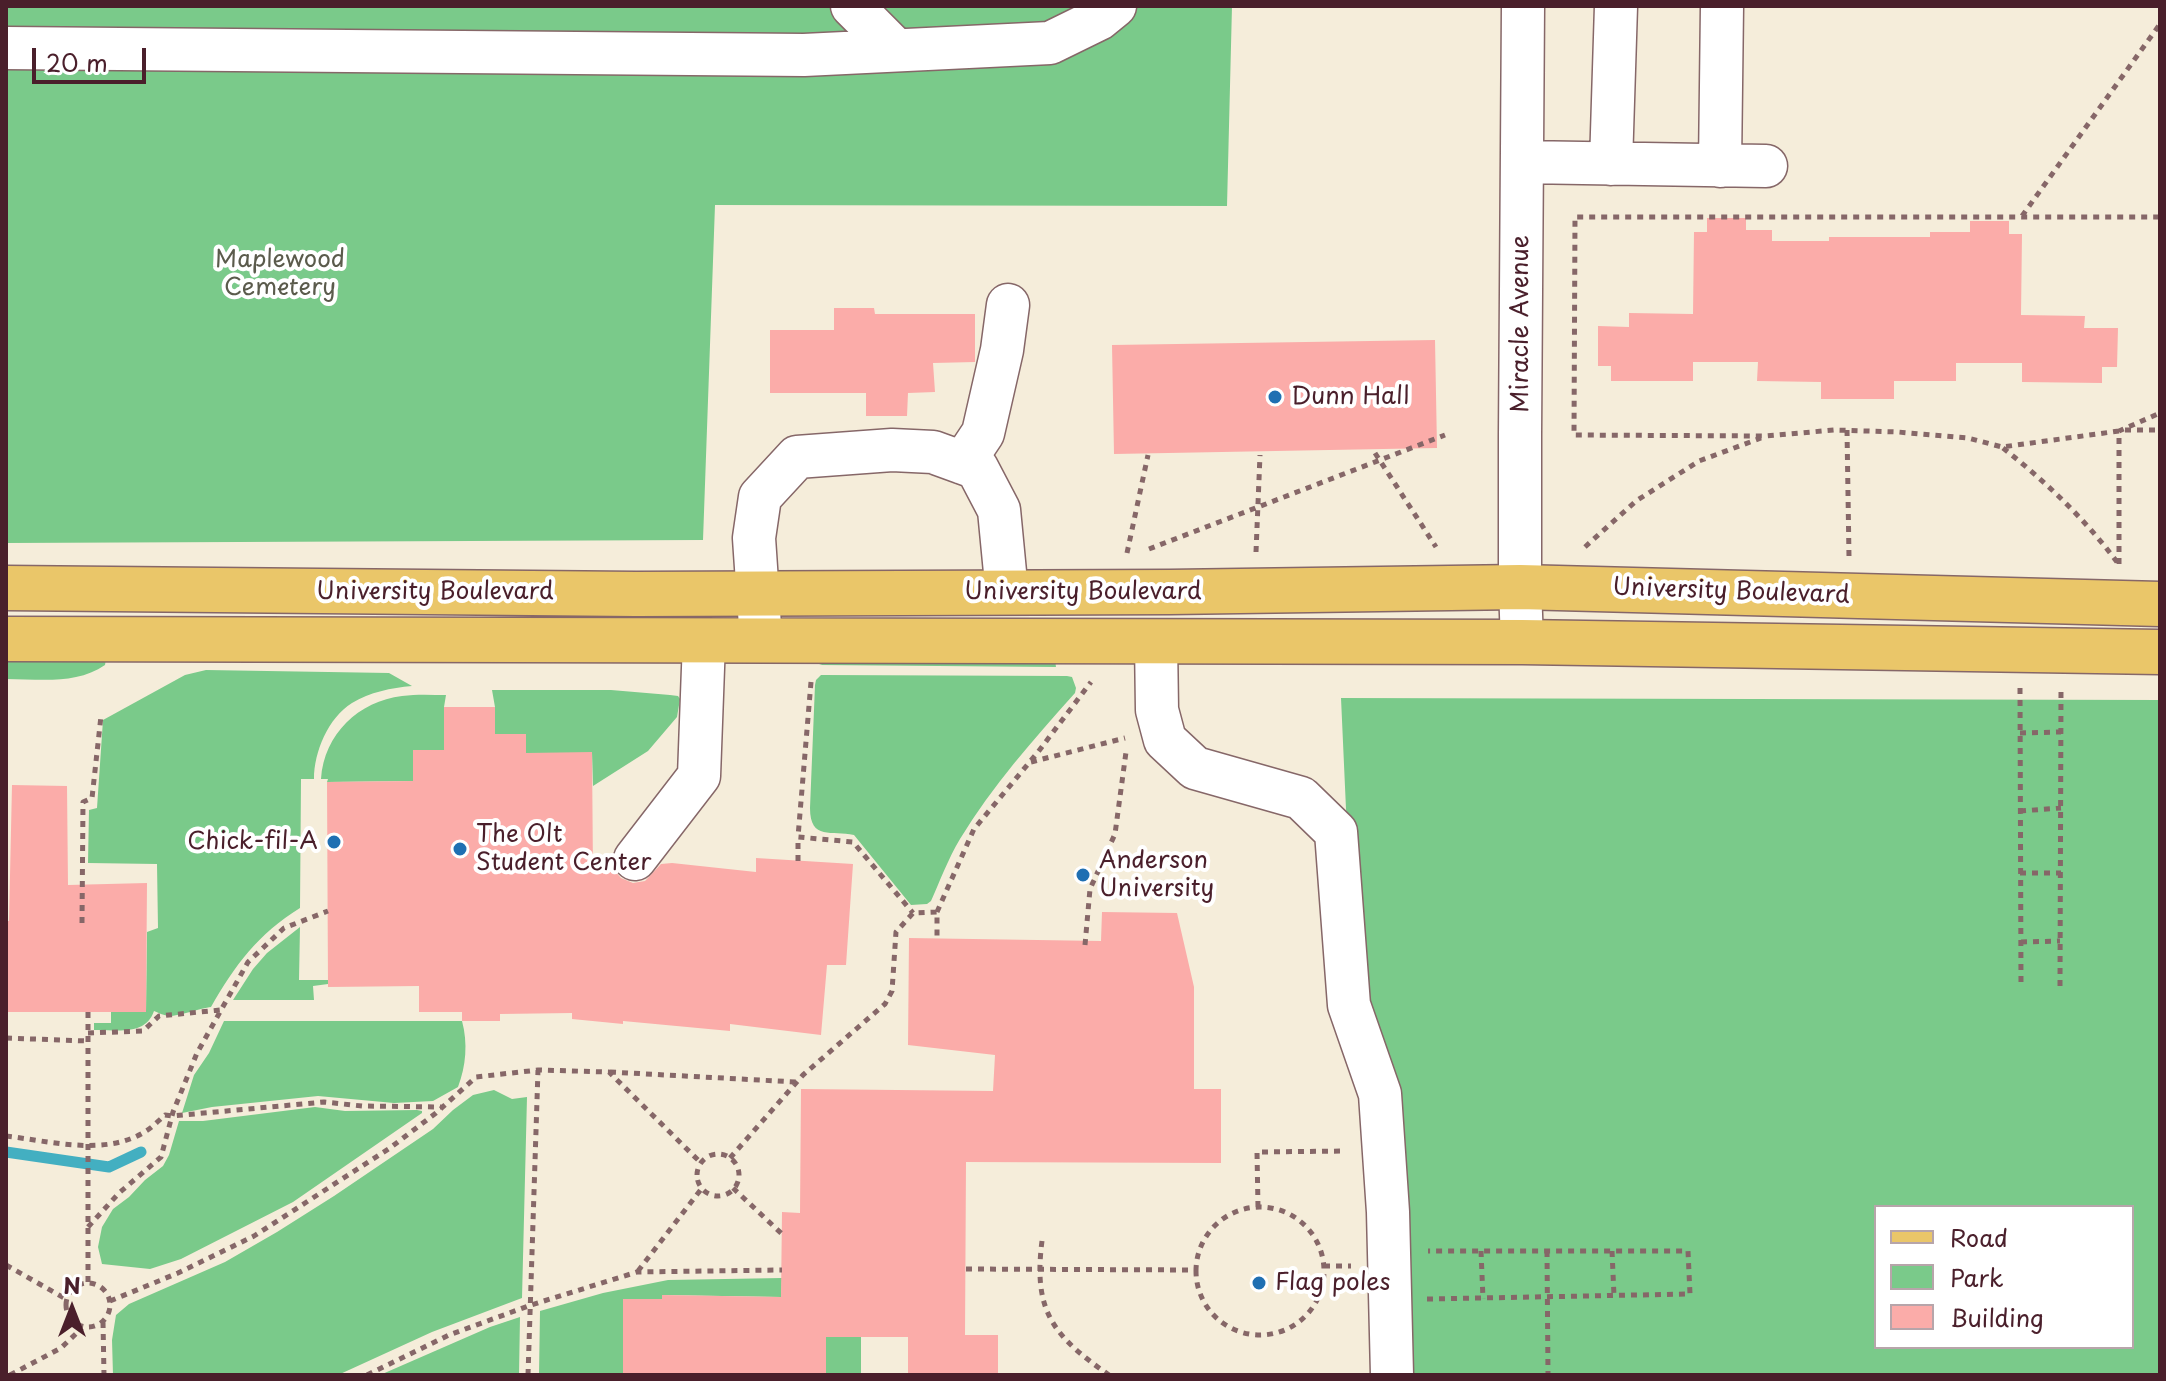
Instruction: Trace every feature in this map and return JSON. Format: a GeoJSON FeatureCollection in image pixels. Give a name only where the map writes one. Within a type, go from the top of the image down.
{"type":"FeatureCollection","features":[{"type":"Feature","properties":{"kind":"main road","name":"University Boulevard"},"geometry":{"type":"LineString","coordinates":[[6,588],[1007,593],[1520,587],[2160,604]]}},
{"type":"Feature","properties":{"kind":"main road","name":"University Boulevard"},"geometry":{"type":"LineString","coordinates":[[6,639],[1522,642],[2160,652]]}},
{"type":"Feature","properties":{"kind":"street"},"geometry":{"type":"LineString","coordinates":[[852,6],[896,50]]}},
{"type":"Feature","properties":{"kind":"street"},"geometry":{"type":"LineString","coordinates":[[6,48],[804,55],[1050,43],[1099,19],[1115,6]]}},
{"type":"Feature","properties":{"kind":"street","name":"Miracle Avenue"},"geometry":{"type":"LineString","coordinates":[[1522,642],[1523,6]]}},
{"type":"Feature","properties":{"kind":"street"},"geometry":{"type":"LineString","coordinates":[[1611,164],[1616,6]]}},
{"type":"Feature","properties":{"kind":"street"},"geometry":{"type":"LineString","coordinates":[[1720,166],[1722,6]]}},
{"type":"Feature","properties":{"kind":"street"},"geometry":{"type":"LineString","coordinates":[[1522,162],[1766,166]]}},
{"type":"Feature","properties":{"kind":"street"},"geometry":{"type":"LineString","coordinates":[[963,463],[983,433],[1000,362],[1008,305]]}},
{"type":"Feature","properties":{"kind":"street"},"geometry":{"type":"LineString","coordinates":[[761,641],[754,538],[760,497],[797,457],[892,450],[933,452],[977,468],[999,510],[1007,593]]}},
{"type":"Feature","properties":{"kind":"street"},"geometry":{"type":"LineString","coordinates":[[635,859],[699,776],[704,641]]}},
{"type":"Feature","properties":{"kind":"street"},"geometry":{"type":"LineString","coordinates":[[1156,641],[1157,710],[1165,740],[1195,768],[1301,798],[1336,832],[1349,1005],[1380,1094],[1392,1375]]}},
{"type":"Feature","properties":{"kind":"path"},"geometry":{"type":"LineString","coordinates":[[2021,217],[2160,24]]}},
{"type":"Feature","properties":{"kind":"path"},"geometry":{"type":"LineString","coordinates":[[2160,217],[1575,217],[1574,435],[1766,436],[1847,430],[1968,438],[2002,447],[2121,430],[2160,430]]}},
{"type":"Feature","properties":{"kind":"path"},"geometry":{"type":"LineString","coordinates":[[2121,430],[2160,413]]}},
{"type":"Feature","properties":{"kind":"path"},"geometry":{"type":"LineString","coordinates":[[1847,430],[1850,595]]}},
{"type":"Feature","properties":{"kind":"path"},"geometry":{"type":"LineString","coordinates":[[2002,447],[2068,505],[2119,565],[2121,430]]}},
{"type":"Feature","properties":{"kind":"path"},"geometry":{"type":"LineString","coordinates":[[1148,455],[1126,558],[1445,435]]}},
{"type":"Feature","properties":{"kind":"path"},"geometry":{"type":"LineString","coordinates":[[1575,555],[1636,501],[1699,461],[1766,436]]}},
{"type":"Feature","properties":{"kind":"path"},"geometry":{"type":"LineString","coordinates":[[1375,453],[1437,548]]}},
{"type":"Feature","properties":{"kind":"path"},"geometry":{"type":"LineString","coordinates":[[1256,554],[1260,455]]}},
{"type":"Feature","properties":{"kind":"path"},"geometry":{"type":"LineString","coordinates":[[937,938],[937,912],[974,829],[1099,671]]}},
{"type":"Feature","properties":{"kind":"path"},"geometry":{"type":"LineString","coordinates":[[798,861],[812,672]]}},
{"type":"Feature","properties":{"kind":"path"},"geometry":{"type":"LineString","coordinates":[[2020,675],[2021,986]]}},
{"type":"Feature","properties":{"kind":"path"},"geometry":{"type":"LineString","coordinates":[[2060,986],[2061,689]]}},
{"type":"Feature","properties":{"kind":"path"},"geometry":{"type":"LineString","coordinates":[[82,923],[83,802],[92,798],[101,716]]}},
{"type":"Feature","properties":{"kind":"path"},"geometry":{"type":"LineString","coordinates":[[2020,733],[2061,732]]}},
{"type":"Feature","properties":{"kind":"path"},"geometry":{"type":"LineString","coordinates":[[1030,762],[1128,737],[1115,834],[1090,889],[1085,945]]}},
{"type":"Feature","properties":{"kind":"path"},"geometry":{"type":"LineString","coordinates":[[2020,811],[2061,808]]}},
{"type":"Feature","properties":{"kind":"path"},"geometry":{"type":"LineString","coordinates":[[798,837],[853,842],[913,913]]}},
{"type":"Feature","properties":{"kind":"path"},"geometry":{"type":"LineString","coordinates":[[2020,873],[2061,873]]}},
{"type":"Feature","properties":{"kind":"path"},"geometry":{"type":"LineString","coordinates":[[88,1227],[119,1193],[161,1157],[172,1116],[197,1053],[248,962],[284,928],[328,911]]}},
{"type":"Feature","properties":{"kind":"path"},"geometry":{"type":"LineString","coordinates":[[730,1158],[797,1082],[885,1004],[892,991],[896,932],[913,913],[937,912]]}},
{"type":"Feature","properties":{"kind":"path"},"geometry":{"type":"LineString","coordinates":[[2021,942],[2060,941]]}},
{"type":"Feature","properties":{"kind":"path"},"geometry":{"type":"LineString","coordinates":[[88,1033],[143,1031],[159,1016],[221,1009]]}},
{"type":"Feature","properties":{"kind":"path"},"geometry":{"type":"LineString","coordinates":[[88,1012],[88,1283]]}},
{"type":"Feature","properties":{"kind":"path"},"geometry":{"type":"LineString","coordinates":[[6,1038],[88,1041]]}},
{"type":"Feature","properties":{"kind":"path"},"geometry":{"type":"LineString","coordinates":[[110,1301],[178,1273],[254,1236],[390,1148],[476,1077],[538,1070],[797,1082]]}},
{"type":"Feature","properties":{"kind":"path"},"geometry":{"type":"LineString","coordinates":[[528,1375],[538,1070]]}},
{"type":"Feature","properties":{"kind":"path"},"geometry":{"type":"LineString","coordinates":[[609,1072],[701,1163]]}},
{"type":"Feature","properties":{"kind":"path"},"geometry":{"type":"LineString","coordinates":[[6,1136],[87,1146],[116,1144],[145,1132],[165,1115],[324,1102],[362,1106],[443,1107]]}},
{"type":"Feature","properties":{"kind":"path"},"geometry":{"type":"LineString","coordinates":[[1258,1207],[1257,1152],[1347,1151]]}},
{"type":"Feature","properties":{"kind":"path"},"geometry":{"type":"LineString","coordinates":[[711,1155],[730,1158],[738,1170],[737,1183],[733,1188],[728,1193],[714,1195],[702,1188],[697,1176],[701,1163],[711,1155]]}},
{"type":"Feature","properties":{"kind":"path"},"geometry":{"type":"LineString","coordinates":[[637,1272],[702,1188]]}},
{"type":"Feature","properties":{"kind":"path"},"geometry":{"type":"LineString","coordinates":[[733,1188],[782,1234]]}},
{"type":"Feature","properties":{"kind":"path"},"geometry":{"type":"LineString","coordinates":[[1258,1207],[1290,1214],[1307,1227],[1319,1245],[1324,1266],[1322,1288],[1313,1308],[1297,1324],[1277,1333],[1255,1335],[1236,1330],[1219,1320],[1206,1305],[1197,1287],[1196,1270],[1200,1248],[1210,1231],[1226,1216],[1258,1207]]}},
{"type":"Feature","properties":{"kind":"path"},"geometry":{"type":"LineString","coordinates":[[1042,1241],[1038,1270],[1042,1298],[1054,1325],[1078,1354],[1109,1375]]}},
{"type":"Feature","properties":{"kind":"path"},"geometry":{"type":"LineString","coordinates":[[1389,1251],[1688,1251],[1690,1294],[1390,1300]]}},
{"type":"Feature","properties":{"kind":"path"},"geometry":{"type":"LineString","coordinates":[[1481,1251],[1483,1299]]}},
{"type":"Feature","properties":{"kind":"path"},"geometry":{"type":"LineString","coordinates":[[1547,1251],[1548,1375]]}},
{"type":"Feature","properties":{"kind":"path"},"geometry":{"type":"LineString","coordinates":[[1612,1251],[1614,1296]]}},
{"type":"Feature","properties":{"kind":"path"},"geometry":{"type":"LineString","coordinates":[[6,1265],[66,1299]]}},
{"type":"Feature","properties":{"kind":"path"},"geometry":{"type":"LineString","coordinates":[[966,1269],[1196,1270]]}},
{"type":"Feature","properties":{"kind":"path"},"geometry":{"type":"LineString","coordinates":[[367,1375],[449,1335],[637,1272],[782,1270]]}},
{"type":"Feature","properties":{"kind":"path"},"geometry":{"type":"LineString","coordinates":[[88,1283],[102,1288],[110,1301],[108,1316],[90,1328],[70,1320],[65,1307],[74,1287],[88,1283]]}},
{"type":"Feature","properties":{"kind":"path"},"geometry":{"type":"LineString","coordinates":[[103,1322],[104,1375]]}},
{"type":"Feature","properties":{"kind":"path"},"geometry":{"type":"LineString","coordinates":[[10,1375],[61,1348],[83,1327]]}},
{"type":"Feature","properties":{"kind":"green space","name":"Maplewood Cemetery"},"geometry":{"type":"Polygon","coordinates":[[[6,6],[1232,6],[1227,206],[715,205],[703,540],[6,543],[6,6]]]}},
{"type":"Feature","properties":{"kind":"green space"},"geometry":{"type":"Polygon","coordinates":[[[6,652],[107,653],[105,665],[94,671],[82,676],[45,680],[6,679],[6,652]]]}},
{"type":"Feature","properties":{"kind":"green space"},"geometry":{"type":"Polygon","coordinates":[[[1055,660],[1056,667],[819,665],[832,661],[1055,660]]]}},
{"type":"Feature","properties":{"kind":"green space"},"geometry":{"type":"Polygon","coordinates":[[[206,670],[389,673],[412,686],[381,691],[359,699],[343,709],[329,727],[320,747],[314,779],[301,779],[300,908],[249,952],[211,1007],[172,1016],[154,1011],[144,1025],[137,1028],[94,1030],[94,1023],[111,1023],[111,1012],[146,1012],[147,932],[158,928],[157,864],[88,863],[89,810],[97,808],[103,720],[185,675],[206,670]]]}},
{"type":"Feature","properties":{"kind":"green space"},"geometry":{"type":"Polygon","coordinates":[[[821,675],[1067,676],[1072,677],[1076,688],[972,819],[931,901],[911,905],[854,835],[818,830],[811,818],[815,685],[821,675]]]}},
{"type":"Feature","properties":{"kind":"green space"},"geometry":{"type":"Polygon","coordinates":[[[492,690],[611,690],[678,696],[680,699],[677,717],[648,751],[593,786],[592,753],[526,753],[526,734],[495,734],[492,690]]]}},
{"type":"Feature","properties":{"kind":"green space"},"geometry":{"type":"Polygon","coordinates":[[[446,695],[444,750],[413,750],[413,781],[327,782],[328,779],[321,779],[329,748],[346,722],[358,713],[386,699],[446,695]]]}},
{"type":"Feature","properties":{"kind":"green space"},"geometry":{"type":"Polygon","coordinates":[[[1341,698],[2160,700],[2160,1375],[1390,1375],[1366,957],[1346,809],[1341,698]]]}},
{"type":"Feature","properties":{"kind":"green space"},"geometry":{"type":"Polygon","coordinates":[[[300,927],[299,980],[328,980],[328,984],[313,986],[314,1000],[233,1000],[267,953],[300,927]]]}},
{"type":"Feature","properties":{"kind":"green space"},"geometry":{"type":"Polygon","coordinates":[[[224,1021],[462,1021],[465,1046],[463,1071],[458,1087],[433,1101],[394,1103],[318,1096],[182,1113],[194,1075],[209,1053],[224,1021]]]}},
{"type":"Feature","properties":{"kind":"green space"},"geometry":{"type":"Polygon","coordinates":[[[494,1090],[512,1099],[527,1097],[522,1298],[432,1332],[338,1375],[113,1375],[112,1340],[116,1315],[129,1304],[225,1262],[277,1232],[433,1129],[473,1095],[494,1090]]]}},
{"type":"Feature","properties":{"kind":"green space"},"geometry":{"type":"Polygon","coordinates":[[[315,1107],[345,1111],[417,1110],[422,1113],[293,1202],[181,1259],[150,1269],[102,1264],[98,1247],[102,1227],[113,1209],[163,1166],[179,1121],[203,1121],[315,1107]]]}},
{"type":"Feature","properties":{"kind":"green space"},"geometry":{"type":"Polygon","coordinates":[[[782,1278],[781,1297],[663,1295],[662,1299],[624,1299],[623,1375],[539,1375],[540,1311],[603,1293],[668,1280],[782,1278]]]}},
{"type":"Feature","properties":{"kind":"green space"},"geometry":{"type":"Polygon","coordinates":[[[520,1317],[519,1375],[380,1375],[490,1327],[520,1317]]]}},
{"type":"Feature","properties":{"kind":"green space"},"geometry":{"type":"Polygon","coordinates":[[[826,1337],[861,1337],[861,1375],[826,1375],[826,1337]]]}},
{"type":"Feature","properties":{"kind":"building"},"geometry":{"type":"Polygon","coordinates":[[[1707,218],[1746,218],[1746,230],[1772,230],[1772,241],[1829,241],[1829,237],[1930,237],[1930,232],[1970,232],[1970,221],[2009,221],[2009,234],[2022,234],[2021,315],[2085,316],[2084,328],[2118,328],[2117,367],[2102,367],[2102,383],[2022,382],[2022,363],[1956,363],[1956,381],[1894,381],[1894,399],[1821,399],[1821,382],[1757,381],[1758,362],[1693,362],[1693,381],[1611,381],[1611,366],[1598,366],[1598,326],[1629,327],[1629,313],[1693,314],[1694,232],[1707,232],[1707,218]]]}},
{"type":"Feature","properties":{"kind":"building"},"geometry":{"type":"Polygon","coordinates":[[[834,308],[874,308],[875,314],[975,314],[975,362],[933,363],[935,392],[908,393],[907,416],[866,416],[866,393],[770,393],[770,330],[834,330],[834,308]]]}},
{"type":"Feature","properties":{"kind":"building","name":"Dunn Hall"},"geometry":{"type":"Polygon","coordinates":[[[1435,340],[1437,448],[1114,454],[1112,345],[1435,340]]]}},
{"type":"Feature","properties":{"kind":"building","name":"The Olt Student Center"},"geometry":{"type":"Polygon","coordinates":[[[444,707],[495,707],[495,734],[526,734],[526,753],[592,752],[593,873],[614,870],[621,878],[633,883],[645,881],[661,864],[672,863],[756,872],[756,858],[853,864],[846,965],[827,965],[821,1035],[730,1024],[730,1031],[623,1021],[623,1024],[572,1019],[572,1013],[500,1014],[500,1021],[462,1021],[462,1012],[419,1012],[419,986],[328,987],[327,782],[413,781],[413,750],[444,750],[444,707]]]}},
{"type":"Feature","properties":{"kind":"building"},"geometry":{"type":"Polygon","coordinates":[[[12,785],[67,786],[68,885],[147,883],[146,1012],[6,1012],[6,921],[9,921],[12,785]]]}},
{"type":"Feature","properties":{"kind":"building"},"geometry":{"type":"Polygon","coordinates":[[[1102,912],[1177,913],[1194,987],[1194,1089],[1221,1089],[1221,1163],[966,1162],[965,1335],[998,1335],[998,1375],[908,1375],[908,1337],[826,1337],[826,1375],[623,1375],[623,1299],[662,1299],[662,1295],[781,1297],[782,1212],[800,1213],[801,1089],[993,1091],[995,1055],[908,1045],[909,938],[1101,941],[1102,912]]]}},
{"type":"Feature","properties":{"kind":"waterway"},"geometry":{"type":"LineString","coordinates":[[6,1152],[109,1167],[141,1152]]}},
{"type":"Feature","properties":{"kind":"place","name":"Dunn Hall"},"geometry":{"type":"Point","coordinates":[1275,397]}},
{"type":"Feature","properties":{"kind":"place","name":"Chick-fil-A"},"geometry":{"type":"Point","coordinates":[334,842]}},
{"type":"Feature","properties":{"kind":"place","name":"The Olt Student Center"},"geometry":{"type":"Point","coordinates":[460,849]}},
{"type":"Feature","properties":{"kind":"place","name":"Anderson University"},"geometry":{"type":"Point","coordinates":[1083,875]}},
{"type":"Feature","properties":{"kind":"place","name":"Flag poles"},"geometry":{"type":"Point","coordinates":[1259,1283]}}]}
